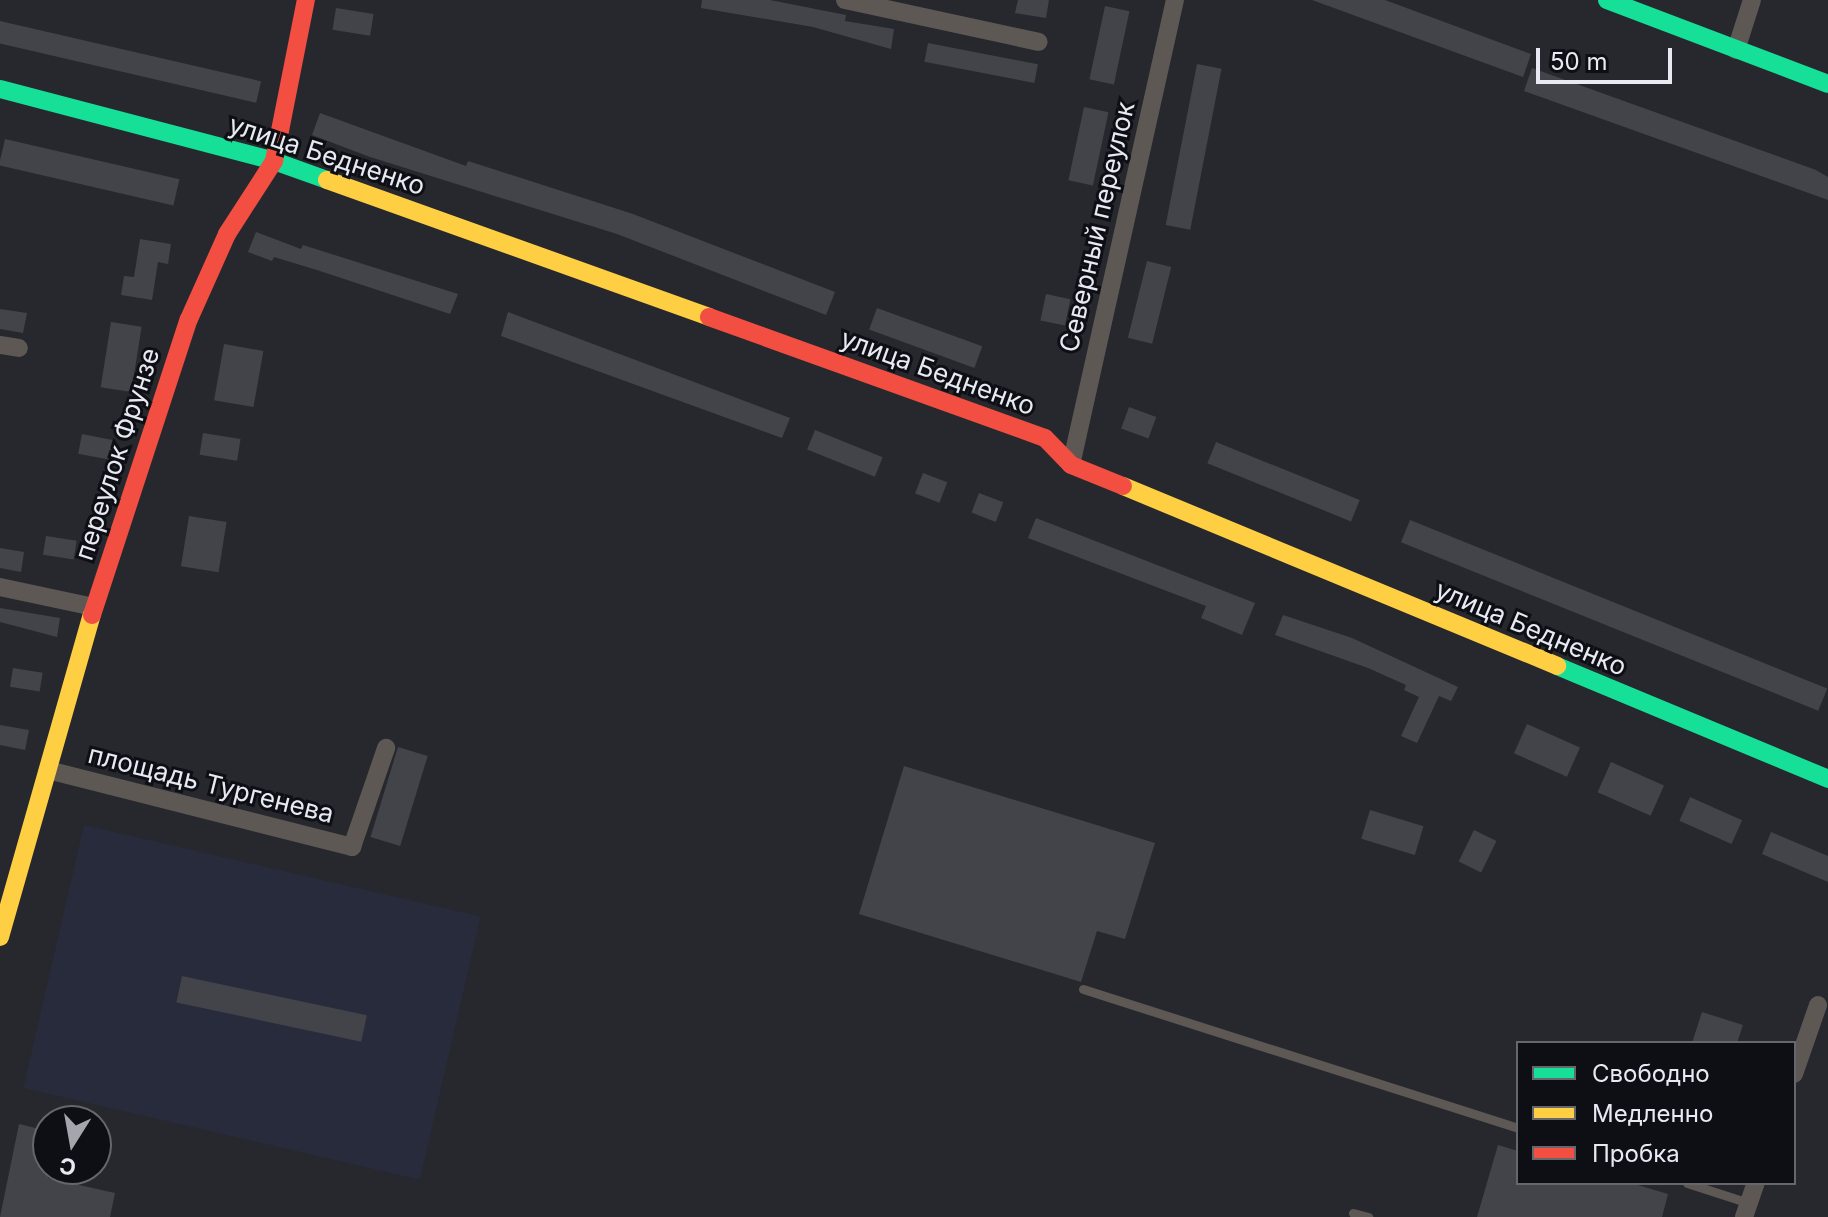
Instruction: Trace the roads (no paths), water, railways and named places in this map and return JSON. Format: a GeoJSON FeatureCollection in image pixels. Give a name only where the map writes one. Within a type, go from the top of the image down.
{"type":"FeatureCollection","features":[{"type":"Feature","properties":{"kind":"street","name":"переулок Фрунзе"},"geometry":{"type":"LineString","coordinates":[[0,937],[94,607],[189,319],[227,234],[274,161],[306,0]]}},
{"type":"Feature","properties":{"kind":"street"},"geometry":{"type":"LineString","coordinates":[[845,0],[1039,42]]}},
{"type":"Feature","properties":{"kind":"street","name":"Северный переулок"},"geometry":{"type":"LineString","coordinates":[[1071,465],[1175,0]]}},
{"type":"Feature","properties":{"kind":"street"},"geometry":{"type":"LineString","coordinates":[[1607,0],[1828,84]]}},
{"type":"Feature","properties":{"kind":"street"},"geometry":{"type":"LineString","coordinates":[[1736,50],[1752,0]]}},
{"type":"Feature","properties":{"kind":"street","name":"улица Бедненко"},"geometry":{"type":"LineString","coordinates":[[0,89],[274,161],[1045,438],[1071,465],[1828,779]]}},
{"type":"Feature","properties":{"kind":"street"},"geometry":{"type":"LineString","coordinates":[[0,345],[19,348]]}},
{"type":"Feature","properties":{"kind":"street"},"geometry":{"type":"LineString","coordinates":[[0,587],[94,607]]}},
{"type":"Feature","properties":{"kind":"street","name":"площадь Тургенева"},"geometry":{"type":"LineString","coordinates":[[48,770],[352,847],[386,748]]}},
{"type":"Feature","properties":{"kind":"street"},"geometry":{"type":"LineString","coordinates":[[1796,1068],[1818,1005]]}},
{"type":"Feature","properties":{"kind":"street"},"geometry":{"type":"LineString","coordinates":[[1746,1210],[1755,1185]]}},
{"type":"Feature","properties":{"kind":"lane"},"geometry":{"type":"LineString","coordinates":[[1083,989],[1516,1127]]}},
{"type":"Feature","properties":{"kind":"lane"},"geometry":{"type":"LineString","coordinates":[[1691,1185],[1746,1210]]}},
{"type":"Feature","properties":{"kind":"lane"},"geometry":{"type":"LineString","coordinates":[[1353,1213],[1368,1217]]}}]}
